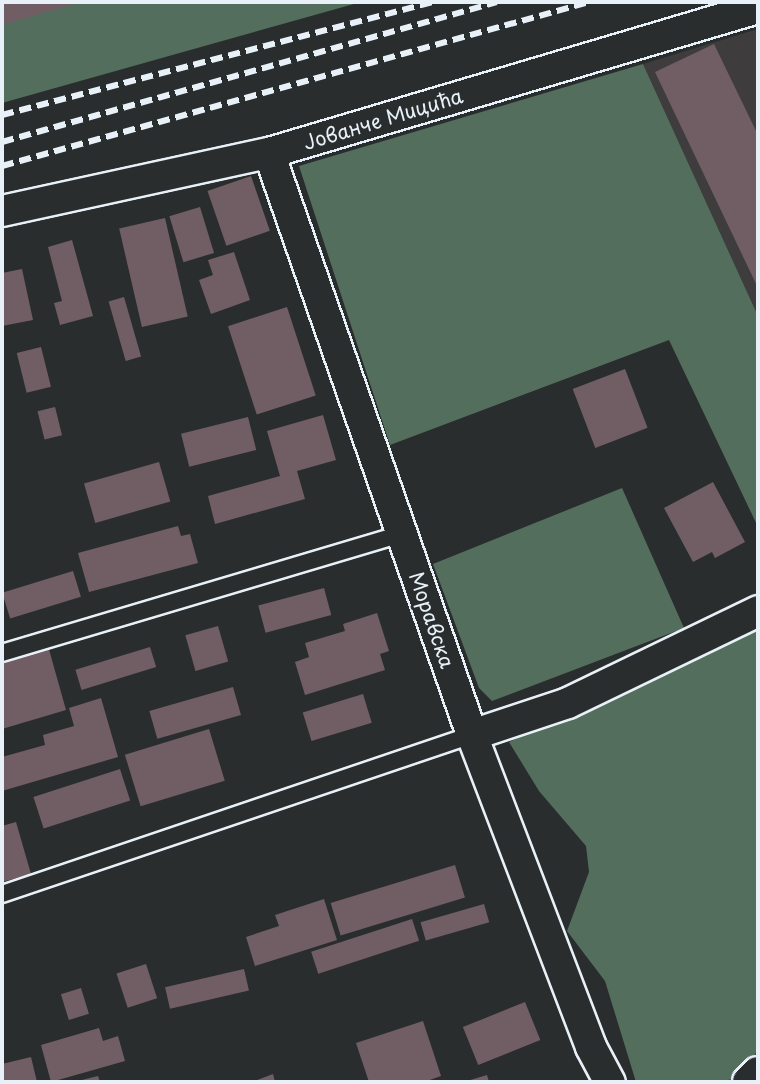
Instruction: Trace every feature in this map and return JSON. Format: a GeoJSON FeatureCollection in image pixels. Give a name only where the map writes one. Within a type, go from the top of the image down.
{"type":"FeatureCollection","features":[{"type":"Feature","properties":{"kind":"street","name":"Јованче Мицића"},"geometry":{"type":"LineString","coordinates":[[2,211],[269,153],[758,8]]}},
{"type":"Feature","properties":{"kind":"street","name":"Моравска"},"geometry":{"type":"LineString","coordinates":[[269,153],[472,735],[591,1047],[610,1082]]}},
{"type":"Feature","properties":{"kind":"street"},"geometry":{"type":"LineString","coordinates":[[472,735],[568,703],[758,611]]}},
{"type":"Feature","properties":{"kind":"street"},"geometry":{"type":"LineString","coordinates":[[748,1082],[758,1072]]}},
{"type":"Feature","properties":{"kind":"lane"},"geometry":{"type":"LineString","coordinates":[[2,653],[402,534]]}},
{"type":"Feature","properties":{"kind":"lane"},"geometry":{"type":"LineString","coordinates":[[2,894],[472,735]]}},
{"type":"Feature","properties":{"kind":"shaded area"},"geometry":{"type":"Polygon","coordinates":[[[758,29],[758,316],[643,64],[758,29]]]}},
{"type":"Feature","properties":{"kind":"green space"},"geometry":{"type":"Polygon","coordinates":[[[2,2],[361,2],[2,103],[2,2]]]}},
{"type":"Feature","properties":{"kind":"green space"},"geometry":{"type":"Polygon","coordinates":[[[643,64],[758,316],[758,527],[669,340],[390,445],[299,166],[643,64]]]}},
{"type":"Feature","properties":{"kind":"green space"},"geometry":{"type":"Polygon","coordinates":[[[622,488],[684,628],[492,701],[479,688],[433,564],[622,488]]]}},
{"type":"Feature","properties":{"kind":"green space"},"geometry":{"type":"Polygon","coordinates":[[[758,625],[758,1051],[727,1082],[636,1082],[605,981],[567,931],[589,872],[586,846],[539,791],[509,742],[758,625]]]}},
{"type":"Feature","properties":{"kind":"building"},"geometry":{"type":"Polygon","coordinates":[[[2,2],[77,2],[77,3],[2,25],[2,2]]]}},
{"type":"Feature","properties":{"kind":"building"},"geometry":{"type":"Polygon","coordinates":[[[714,44],[758,135],[758,288],[655,72],[714,44]]]}},
{"type":"Feature","properties":{"kind":"building"},"geometry":{"type":"Polygon","coordinates":[[[251,176],[270,231],[226,246],[208,191],[251,176]]]}},
{"type":"Feature","properties":{"kind":"building"},"geometry":{"type":"Polygon","coordinates":[[[200,207],[214,253],[183,262],[169,216],[200,207]]]}},
{"type":"Feature","properties":{"kind":"building"},"geometry":{"type":"Polygon","coordinates":[[[165,218],[188,316],[142,327],[119,229],[165,218]]]}},
{"type":"Feature","properties":{"kind":"building"},"geometry":{"type":"Polygon","coordinates":[[[72,240],[93,316],[60,325],[54,303],[62,301],[48,247],[72,240]]]}},
{"type":"Feature","properties":{"kind":"building"},"geometry":{"type":"Polygon","coordinates":[[[234,252],[250,300],[211,314],[199,280],[213,275],[208,260],[234,252]]]}},
{"type":"Feature","properties":{"kind":"building"},"geometry":{"type":"Polygon","coordinates":[[[22,269],[33,320],[2,326],[2,273],[22,269]]]}},
{"type":"Feature","properties":{"kind":"building"},"geometry":{"type":"Polygon","coordinates":[[[124,297],[141,357],[126,361],[109,301],[124,297]]]}},
{"type":"Feature","properties":{"kind":"building"},"geometry":{"type":"Polygon","coordinates":[[[287,307],[316,395],[257,415],[228,326],[287,307]]]}},
{"type":"Feature","properties":{"kind":"building"},"geometry":{"type":"Polygon","coordinates":[[[41,347],[51,387],[27,393],[17,353],[41,347]]]}},
{"type":"Feature","properties":{"kind":"building"},"geometry":{"type":"Polygon","coordinates":[[[625,369],[648,428],[595,448],[573,389],[625,369]]]}},
{"type":"Feature","properties":{"kind":"building"},"geometry":{"type":"Polygon","coordinates":[[[55,407],[62,435],[45,439],[38,411],[55,407]]]}},
{"type":"Feature","properties":{"kind":"building"},"geometry":{"type":"Polygon","coordinates":[[[323,415],[336,460],[297,471],[305,499],[215,524],[208,496],[280,476],[267,431],[323,415]]]}},
{"type":"Feature","properties":{"kind":"building"},"geometry":{"type":"Polygon","coordinates":[[[248,417],[256,450],[189,467],[181,434],[248,417]]]}},
{"type":"Feature","properties":{"kind":"building"},"geometry":{"type":"Polygon","coordinates":[[[159,462],[170,501],[95,523],[84,483],[159,462]]]}},
{"type":"Feature","properties":{"kind":"building"},"geometry":{"type":"Polygon","coordinates":[[[713,482],[745,542],[715,558],[712,552],[693,562],[664,508],[713,482]]]}},
{"type":"Feature","properties":{"kind":"building"},"geometry":{"type":"Polygon","coordinates":[[[178,526],[181,536],[190,534],[198,563],[89,592],[78,553],[178,526]]]}},
{"type":"Feature","properties":{"kind":"building"},"geometry":{"type":"Polygon","coordinates":[[[73,571],[81,597],[10,618],[2,593],[73,571]]]}},
{"type":"Feature","properties":{"kind":"building"},"geometry":{"type":"Polygon","coordinates":[[[324,588],[331,615],[266,633],[258,606],[324,588]]]}},
{"type":"Feature","properties":{"kind":"building"},"geometry":{"type":"Polygon","coordinates":[[[377,613],[389,651],[380,654],[385,670],[305,695],[295,662],[309,657],[305,643],[345,631],[343,624],[377,613]]]}},
{"type":"Feature","properties":{"kind":"building"},"geometry":{"type":"Polygon","coordinates":[[[218,626],[228,662],[196,671],[185,635],[218,626]]]}},
{"type":"Feature","properties":{"kind":"building"},"geometry":{"type":"Polygon","coordinates":[[[48,646],[66,710],[2,729],[2,660],[48,646]]]}},
{"type":"Feature","properties":{"kind":"building"},"geometry":{"type":"Polygon","coordinates":[[[150,647],[156,667],[82,690],[75,670],[150,647]]]}},
{"type":"Feature","properties":{"kind":"building"},"geometry":{"type":"Polygon","coordinates":[[[233,687],[241,715],[157,739],[149,711],[233,687]]]}},
{"type":"Feature","properties":{"kind":"building"},"geometry":{"type":"Polygon","coordinates":[[[363,694],[372,723],[312,741],[303,712],[363,694]]]}},
{"type":"Feature","properties":{"kind":"building"},"geometry":{"type":"Polygon","coordinates":[[[101,698],[118,757],[2,791],[2,757],[45,745],[43,735],[74,726],[69,708],[101,698]]]}},
{"type":"Feature","properties":{"kind":"building"},"geometry":{"type":"Polygon","coordinates":[[[209,729],[225,781],[141,806],[125,755],[209,729]]]}},
{"type":"Feature","properties":{"kind":"building"},"geometry":{"type":"Polygon","coordinates":[[[120,769],[130,800],[44,829],[33,797],[120,769]]]}},
{"type":"Feature","properties":{"kind":"building"},"geometry":{"type":"Polygon","coordinates":[[[16,822],[31,874],[2,882],[2,826],[16,822]]]}},
{"type":"Feature","properties":{"kind":"building"},"geometry":{"type":"Polygon","coordinates":[[[455,865],[465,898],[341,936],[331,903],[455,865]]]}},
{"type":"Feature","properties":{"kind":"building"},"geometry":{"type":"Polygon","coordinates":[[[324,899],[337,940],[255,966],[246,937],[279,926],[275,915],[324,899]]]}},
{"type":"Feature","properties":{"kind":"building"},"geometry":{"type":"Polygon","coordinates":[[[484,904],[489,922],[426,940],[421,922],[484,904]]]}},
{"type":"Feature","properties":{"kind":"building"},"geometry":{"type":"Polygon","coordinates":[[[412,919],[419,941],[318,974],[311,952],[412,919]]]}},
{"type":"Feature","properties":{"kind":"building"},"geometry":{"type":"Polygon","coordinates":[[[146,964],[157,998],[128,1008],[117,974],[146,964]]]}},
{"type":"Feature","properties":{"kind":"building"},"geometry":{"type":"Polygon","coordinates":[[[244,969],[249,990],[170,1009],[165,987],[244,969]]]}},
{"type":"Feature","properties":{"kind":"building"},"geometry":{"type":"Polygon","coordinates":[[[81,988],[89,1014],[69,1020],[61,994],[81,988]]]}},
{"type":"Feature","properties":{"kind":"building"},"geometry":{"type":"Polygon","coordinates":[[[525,1002],[540,1040],[478,1065],[463,1027],[525,1002]]]}},
{"type":"Feature","properties":{"kind":"building"},"geometry":{"type":"Polygon","coordinates":[[[423,1021],[441,1076],[424,1082],[369,1082],[356,1043],[423,1021]]]}},
{"type":"Feature","properties":{"kind":"building"},"geometry":{"type":"Polygon","coordinates":[[[99,1028],[103,1041],[118,1036],[125,1061],[51,1082],[41,1045],[99,1028]]]}},
{"type":"Feature","properties":{"kind":"building"},"geometry":{"type":"Polygon","coordinates":[[[31,1057],[37,1082],[2,1082],[2,1064],[31,1057]]]}},
{"type":"Feature","properties":{"kind":"building"},"geometry":{"type":"Polygon","coordinates":[[[273,1074],[275,1082],[252,1082],[273,1074]]]}},
{"type":"Feature","properties":{"kind":"building"},"geometry":{"type":"Polygon","coordinates":[[[487,1075],[489,1082],[467,1082],[467,1081],[487,1075]]]}},
{"type":"Feature","properties":{"kind":"building"},"geometry":{"type":"Polygon","coordinates":[[[98,1076],[100,1082],[78,1082],[78,1081],[98,1076]]]}},
{"type":"Feature","properties":{"kind":"railway"},"geometry":{"type":"LineString","coordinates":[[2,115],[434,2]]}},
{"type":"Feature","properties":{"kind":"railway"},"geometry":{"type":"LineString","coordinates":[[2,142],[497,2]]}},
{"type":"Feature","properties":{"kind":"railway"},"geometry":{"type":"LineString","coordinates":[[2,166],[589,2]]}}]}
